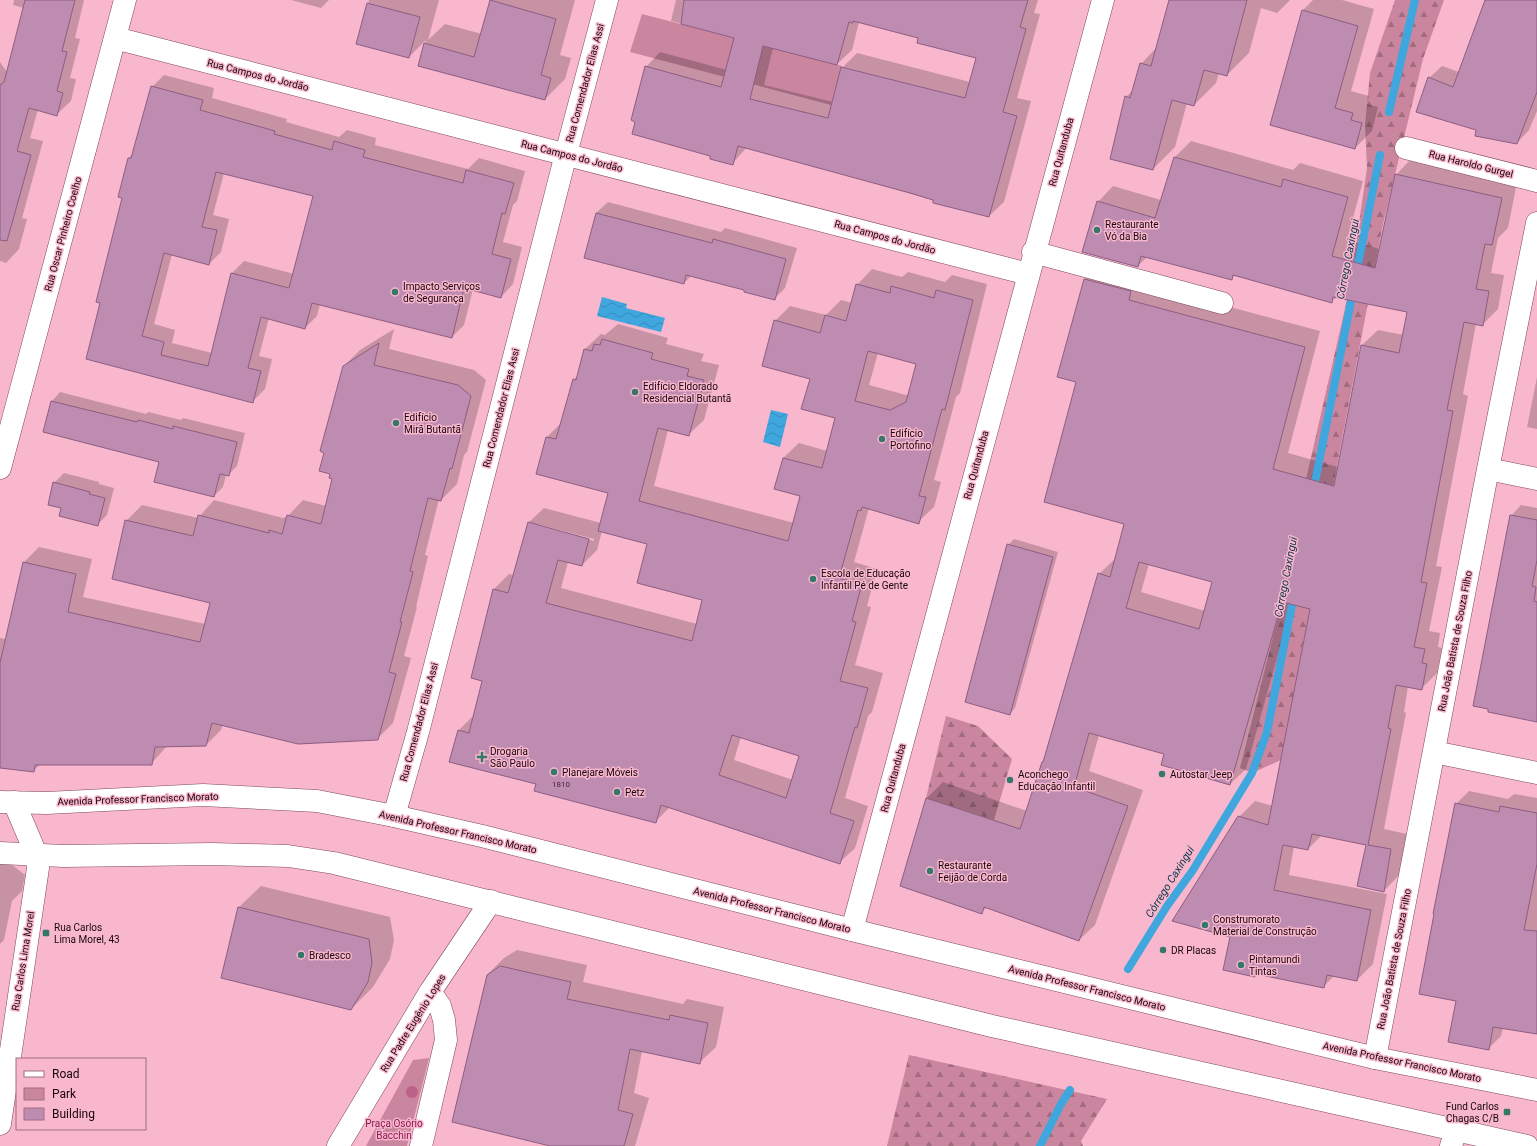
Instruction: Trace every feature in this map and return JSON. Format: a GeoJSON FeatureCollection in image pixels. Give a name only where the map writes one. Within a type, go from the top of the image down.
{"type":"FeatureCollection","features":[{"type":"Feature","properties":{"kind":"main road","name":"Rua Oscar Pinheiro Coelho"},"geometry":{"type":"LineString","coordinates":[[0,468],[125,0]]}},
{"type":"Feature","properties":{"kind":"main road","name":"Rua Comendador Elias Assi"},"geometry":{"type":"LineString","coordinates":[[394,816],[424,708],[607,0]]}},
{"type":"Feature","properties":{"kind":"main road","name":"Rua Quitanduba"},"geometry":{"type":"LineString","coordinates":[[852,930],[1103,0]]}},
{"type":"Feature","properties":{"kind":"main road","name":"Rua Campos do Jordão"},"geometry":{"type":"LineString","coordinates":[[115,38],[1028,274]]}},
{"type":"Feature","properties":{"kind":"main road","name":"Rua Haroldo Gurgel"},"geometry":{"type":"LineString","coordinates":[[1406,148],[1537,181]]}},
{"type":"Feature","properties":{"kind":"main road","name":"Rua João Batista de Souza Filho"},"geometry":{"type":"LineString","coordinates":[[1375,1058],[1488,469],[1537,224]]}},
{"type":"Feature","properties":{"kind":"main road"},"geometry":{"type":"LineString","coordinates":[[1034,252],[1222,303]]}},
{"type":"Feature","properties":{"kind":"main road"},"geometry":{"type":"LineString","coordinates":[[1488,469],[1537,479]]}},
{"type":"Feature","properties":{"kind":"main road"},"geometry":{"type":"LineString","coordinates":[[1434,752],[1537,773]]}},
{"type":"Feature","properties":{"kind":"main road","name":"Avenida Professor Francisco Morato"},"geometry":{"type":"LineString","coordinates":[[7,802],[47,803],[218,796],[317,801],[394,816],[482,836],[852,930],[1375,1058],[1537,1090]]}},
{"type":"Feature","properties":{"kind":"main road","name":"Rua Carlos Lima Morel"},"geometry":{"type":"LineString","coordinates":[[0,1124],[38,868],[36,854],[7,802]]}},
{"type":"Feature","properties":{"kind":"main road"},"geometry":{"type":"LineString","coordinates":[[0,853],[63,856],[213,854],[288,856],[334,863],[992,1026],[1454,1138],[1527,1146]]}},
{"type":"Feature","properties":{"kind":"main road","name":"Rua Padre Eugênio Lopes"},"geometry":{"type":"LineString","coordinates":[[338,1146],[430,992],[491,901]]}},
{"type":"Feature","properties":{"kind":"main road"},"geometry":{"type":"LineString","coordinates":[[421,1146],[446,1040],[444,1020],[440,1006],[430,992]]}},
{"type":"Feature","properties":{"kind":"green space"},"geometry":{"type":"Polygon","coordinates":[[[1395,0],[1444,0],[1423,59],[1383,224],[1281,760],[1252,773],[1240,768],[1282,601],[1296,523],[1349,291],[1367,168],[1365,125],[1370,73],[1395,0]]]}},
{"type":"Feature","properties":{"kind":"green space"},"geometry":{"type":"Polygon","coordinates":[[[642,14],[842,66],[831,105],[630,52],[642,14]]]}},
{"type":"Feature","properties":{"kind":"green space"},"geometry":{"type":"Polygon","coordinates":[[[946,716],[978,726],[1012,759],[994,820],[926,798],[946,716]]]}},
{"type":"Feature","properties":{"kind":"green space"},"geometry":{"type":"Polygon","coordinates":[[[909,1055],[1107,1099],[1081,1141],[1083,1146],[887,1146],[909,1055]]]}},
{"type":"Feature","properties":{"kind":"green space","name":"Praça Osório Bacchin"},"geometry":{"type":"Polygon","coordinates":[[[429,1058],[407,1146],[366,1146],[413,1060],[429,1058]]]}},
{"type":"Feature","properties":{"kind":"water"},"geometry":{"type":"Polygon","coordinates":[[[602,297],[627,304],[626,308],[665,318],[661,332],[597,316],[602,297]]]}},
{"type":"Feature","properties":{"kind":"water"},"geometry":{"type":"Polygon","coordinates":[[[771,410],[788,414],[780,447],[763,442],[771,410]]]}},
{"type":"Feature","properties":{"kind":"building"},"geometry":{"type":"Polygon","coordinates":[[[25,0],[75,0],[62,51],[67,52],[57,91],[63,93],[57,116],[29,108],[17,151],[31,155],[7,241],[0,240],[0,85],[4,82],[25,0]]]}},
{"type":"Feature","properties":{"kind":"building"},"geometry":{"type":"Polygon","coordinates":[[[490,0],[556,19],[541,75],[551,78],[545,100],[418,66],[424,43],[474,57],[490,0]]]}},
{"type":"Feature","properties":{"kind":"building"},"geometry":{"type":"Polygon","coordinates":[[[684,0],[1028,0],[1020,27],[1026,29],[1003,112],[1017,116],[989,217],[933,203],[933,200],[910,193],[738,146],[733,165],[710,159],[710,156],[632,134],[635,122],[631,120],[645,66],[721,87],[734,38],[681,24],[684,0]],[[853,21],[853,23],[849,22],[837,65],[763,46],[750,99],[828,118],[841,67],[965,98],[976,58],[917,43],[918,38],[853,21]]]}},
{"type":"Feature","properties":{"kind":"building"},"geometry":{"type":"Polygon","coordinates":[[[1169,0],[1247,0],[1227,76],[1204,70],[1194,106],[1172,100],[1153,170],[1110,159],[1125,96],[1130,98],[1140,63],[1151,66],[1169,0]]]}},
{"type":"Feature","properties":{"kind":"building"},"geometry":{"type":"Polygon","coordinates":[[[1485,0],[1537,0],[1537,92],[1517,144],[1475,136],[1476,130],[1416,112],[1428,77],[1453,87],[1485,0]]]}},
{"type":"Feature","properties":{"kind":"building"},"geometry":{"type":"Polygon","coordinates":[[[367,3],[420,17],[409,58],[356,44],[367,3]]]}},
{"type":"Feature","properties":{"kind":"building"},"geometry":{"type":"Polygon","coordinates":[[[1302,10],[1358,26],[1335,108],[1353,113],[1351,120],[1362,123],[1355,149],[1270,125],[1302,10]]]}},
{"type":"Feature","properties":{"kind":"building"},"geometry":{"type":"Polygon","coordinates":[[[151,86],[203,100],[200,110],[275,131],[274,134],[332,150],[334,141],[365,150],[363,157],[463,183],[466,170],[514,183],[505,214],[502,213],[492,254],[511,259],[501,298],[464,288],[452,338],[312,303],[305,329],[261,317],[248,368],[261,371],[253,403],[86,359],[100,303],[96,302],[122,198],[118,197],[128,158],[131,158],[151,86]],[[216,172],[202,227],[217,230],[209,265],[164,253],[142,336],[164,342],[161,355],[208,366],[231,273],[289,288],[313,196],[216,172]]]}},
{"type":"Feature","properties":{"kind":"building"},"geometry":{"type":"Polygon","coordinates":[[[1174,157],[1281,187],[1283,179],[1348,197],[1332,256],[1375,268],[1395,174],[1502,198],[1492,245],[1485,244],[1476,289],[1489,291],[1483,326],[1464,322],[1447,410],[1453,411],[1421,582],[1427,583],[1414,647],[1425,649],[1422,663],[1427,664],[1422,690],[1396,685],[1388,728],[1391,729],[1368,845],[1391,849],[1384,892],[1357,886],[1366,845],[1312,834],[1308,850],[1283,845],[1274,890],[1371,910],[1357,981],[1327,975],[1324,988],[1256,974],[1255,977],[1223,970],[1230,937],[1172,921],[1238,816],[1268,825],[1310,609],[1282,602],[1230,785],[1161,765],[1164,754],[1089,733],[1074,787],[1128,806],[1079,941],[984,907],[982,914],[900,886],[926,798],[1020,829],[1043,762],[1098,573],[1110,577],[1124,524],[1044,502],[1076,382],[1057,377],[1084,279],[1131,291],[1129,300],[1305,347],[1273,469],[1334,486],[1361,345],[1399,353],[1407,312],[1333,297],[1332,303],[1233,275],[1232,280],[1141,256],[1138,267],[1082,252],[1097,201],[1155,218],[1174,157]],[[1139,562],[1126,608],[1199,629],[1212,582],[1139,562]]]}},
{"type":"Feature","properties":{"kind":"building"},"geometry":{"type":"Polygon","coordinates":[[[596,213],[712,243],[713,239],[786,259],[775,300],[744,292],[744,290],[686,275],[684,284],[584,258],[596,213]]]}},
{"type":"Feature","properties":{"kind":"building"},"geometry":{"type":"Polygon","coordinates":[[[856,284],[890,293],[891,286],[934,298],[936,290],[973,300],[945,410],[942,409],[919,496],[926,497],[919,524],[862,507],[861,511],[858,510],[839,578],[862,584],[852,621],[856,622],[840,681],[868,688],[830,813],[854,821],[840,864],[661,805],[656,823],[534,791],[536,784],[449,762],[458,730],[469,733],[482,681],[471,678],[493,589],[508,593],[528,522],[589,539],[582,566],[558,560],[546,603],[692,641],[702,600],[637,583],[647,544],[598,531],[608,493],[536,474],[546,437],[556,439],[573,379],[576,380],[584,349],[592,351],[594,344],[600,345],[602,339],[653,353],[651,359],[689,369],[687,376],[704,380],[689,436],[658,428],[639,501],[788,541],[800,496],[774,489],[783,458],[822,468],[835,418],[801,409],[810,379],[762,366],[774,320],[820,333],[825,315],[846,321],[856,284]],[[868,351],[855,401],[890,410],[906,402],[916,364],[868,351]],[[732,735],[719,775],[786,798],[799,756],[732,735]]]}},
{"type":"Feature","properties":{"kind":"building"},"geometry":{"type":"Polygon","coordinates":[[[379,343],[374,365],[458,385],[471,396],[452,469],[450,468],[441,501],[428,498],[410,571],[413,572],[400,622],[402,622],[389,672],[396,674],[378,740],[298,744],[212,723],[206,746],[155,747],[152,765],[35,765],[34,772],[0,768],[0,663],[23,562],[76,574],[68,612],[200,642],[210,603],[112,579],[125,520],[193,536],[198,515],[269,533],[269,530],[282,534],[287,515],[321,524],[332,479],[329,478],[330,474],[319,471],[324,453],[320,451],[343,366],[379,343]]]}},
{"type":"Feature","properties":{"kind":"building"},"geometry":{"type":"Polygon","coordinates":[[[51,401],[137,422],[138,420],[173,429],[173,426],[237,442],[229,476],[220,474],[214,497],[154,482],[159,462],[43,432],[51,401]]]}},
{"type":"Feature","properties":{"kind":"building"},"geometry":{"type":"Polygon","coordinates":[[[53,482],[90,492],[89,494],[105,498],[98,526],[59,516],[61,508],[48,505],[53,482]]]}},
{"type":"Feature","properties":{"kind":"building"},"geometry":{"type":"Polygon","coordinates":[[[1510,515],[1537,520],[1537,560],[1532,586],[1536,587],[1534,601],[1537,602],[1537,722],[1488,712],[1488,709],[1473,706],[1510,515]]]}},
{"type":"Feature","properties":{"kind":"building"},"geometry":{"type":"Polygon","coordinates":[[[1007,544],[1053,557],[1010,715],[965,702],[1007,544]]]}},
{"type":"Feature","properties":{"kind":"building"},"geometry":{"type":"Polygon","coordinates":[[[1455,803],[1499,812],[1500,806],[1537,813],[1537,864],[1524,930],[1537,931],[1537,1034],[1493,1027],[1489,1050],[1448,1042],[1456,1001],[1419,994],[1455,803]]]}},
{"type":"Feature","properties":{"kind":"building"},"geometry":{"type":"Polygon","coordinates":[[[238,907],[369,939],[372,963],[368,982],[351,1010],[221,978],[238,907]]]}},
{"type":"Feature","properties":{"kind":"building"},"geometry":{"type":"Polygon","coordinates":[[[500,966],[571,982],[567,999],[669,1020],[670,1015],[708,1023],[700,1064],[630,1049],[618,1110],[633,1114],[624,1146],[550,1146],[452,1122],[487,975],[500,966]]]}},
{"type":"Feature","properties":{"kind":"waterway","name":"Córrego Caxingui"},"geometry":{"type":"LineString","coordinates":[[1389,112],[1415,0]]}},
{"type":"Feature","properties":{"kind":"waterway","name":"Córrego Caxingui"},"geometry":{"type":"LineString","coordinates":[[1356,274],[1380,155]]}},
{"type":"Feature","properties":{"kind":"waterway","name":"Córrego Caxingui"},"geometry":{"type":"LineString","coordinates":[[1313,492],[1353,291]]}},
{"type":"Feature","properties":{"kind":"waterway","name":"Córrego Caxingui"},"geometry":{"type":"LineString","coordinates":[[1128,969],[1167,906],[1193,870],[1252,773],[1267,732],[1294,595]]}},
{"type":"Feature","properties":{"kind":"waterway","name":"Córrego Caxingui"},"geometry":{"type":"LineString","coordinates":[[1040,1146],[1061,1104],[1070,1090]]}},
{"type":"Feature","properties":{"kind":"place","name":"Restaurante Vó da Bia"},"geometry":{"type":"Point","coordinates":[1097,230]}},
{"type":"Feature","properties":{"kind":"place","name":"Impacto Serviços de Segurança"},"geometry":{"type":"Point","coordinates":[395,292]}},
{"type":"Feature","properties":{"kind":"place","name":"Edifício Eldorado Residencial Butantã"},"geometry":{"type":"Point","coordinates":[635,392]}},
{"type":"Feature","properties":{"kind":"place","name":"Edifício Mirã Butantã"},"geometry":{"type":"Point","coordinates":[396,423]}},
{"type":"Feature","properties":{"kind":"place","name":"Edifício Portofino"},"geometry":{"type":"Point","coordinates":[882,439]}},
{"type":"Feature","properties":{"kind":"place","name":"Escola de Educação Infantil Pé de Gente"},"geometry":{"type":"Point","coordinates":[813,579]}},
{"type":"Feature","properties":{"kind":"place","name":"Drogaria São Paulo"},"geometry":{"type":"Point","coordinates":[482,757]}},
{"type":"Feature","properties":{"kind":"place","name":"Planejare Móveis"},"geometry":{"type":"Point","coordinates":[554,772]}},
{"type":"Feature","properties":{"kind":"place","name":"Autostar Jeep"},"geometry":{"type":"Point","coordinates":[1162,774]}},
{"type":"Feature","properties":{"kind":"place","name":"Aconchego Educação Infantil"},"geometry":{"type":"Point","coordinates":[1010,780]}},
{"type":"Feature","properties":{"kind":"place","name":"Petz"},"geometry":{"type":"Point","coordinates":[617,792]}},
{"type":"Feature","properties":{"kind":"place","name":"Restaurante Feijão de Corda"},"geometry":{"type":"Point","coordinates":[930,871]}},
{"type":"Feature","properties":{"kind":"place","name":"Construmorato Material de Construção"},"geometry":{"type":"Point","coordinates":[1205,925]}},
{"type":"Feature","properties":{"kind":"place","name":"Rua Carlos Lima Morel, 43"},"geometry":{"type":"Point","coordinates":[46,933]}},
{"type":"Feature","properties":{"kind":"place","name":"DR Placas"},"geometry":{"type":"Point","coordinates":[1163,950]}},
{"type":"Feature","properties":{"kind":"place","name":"Bradesco"},"geometry":{"type":"Point","coordinates":[301,955]}},
{"type":"Feature","properties":{"kind":"place","name":"Pintamundi Tintas"},"geometry":{"type":"Point","coordinates":[1241,965]}},
{"type":"Feature","properties":{"kind":"place","name":"Fund Carlos Chagas C/B"},"geometry":{"type":"Point","coordinates":[1507,1112]}}]}
